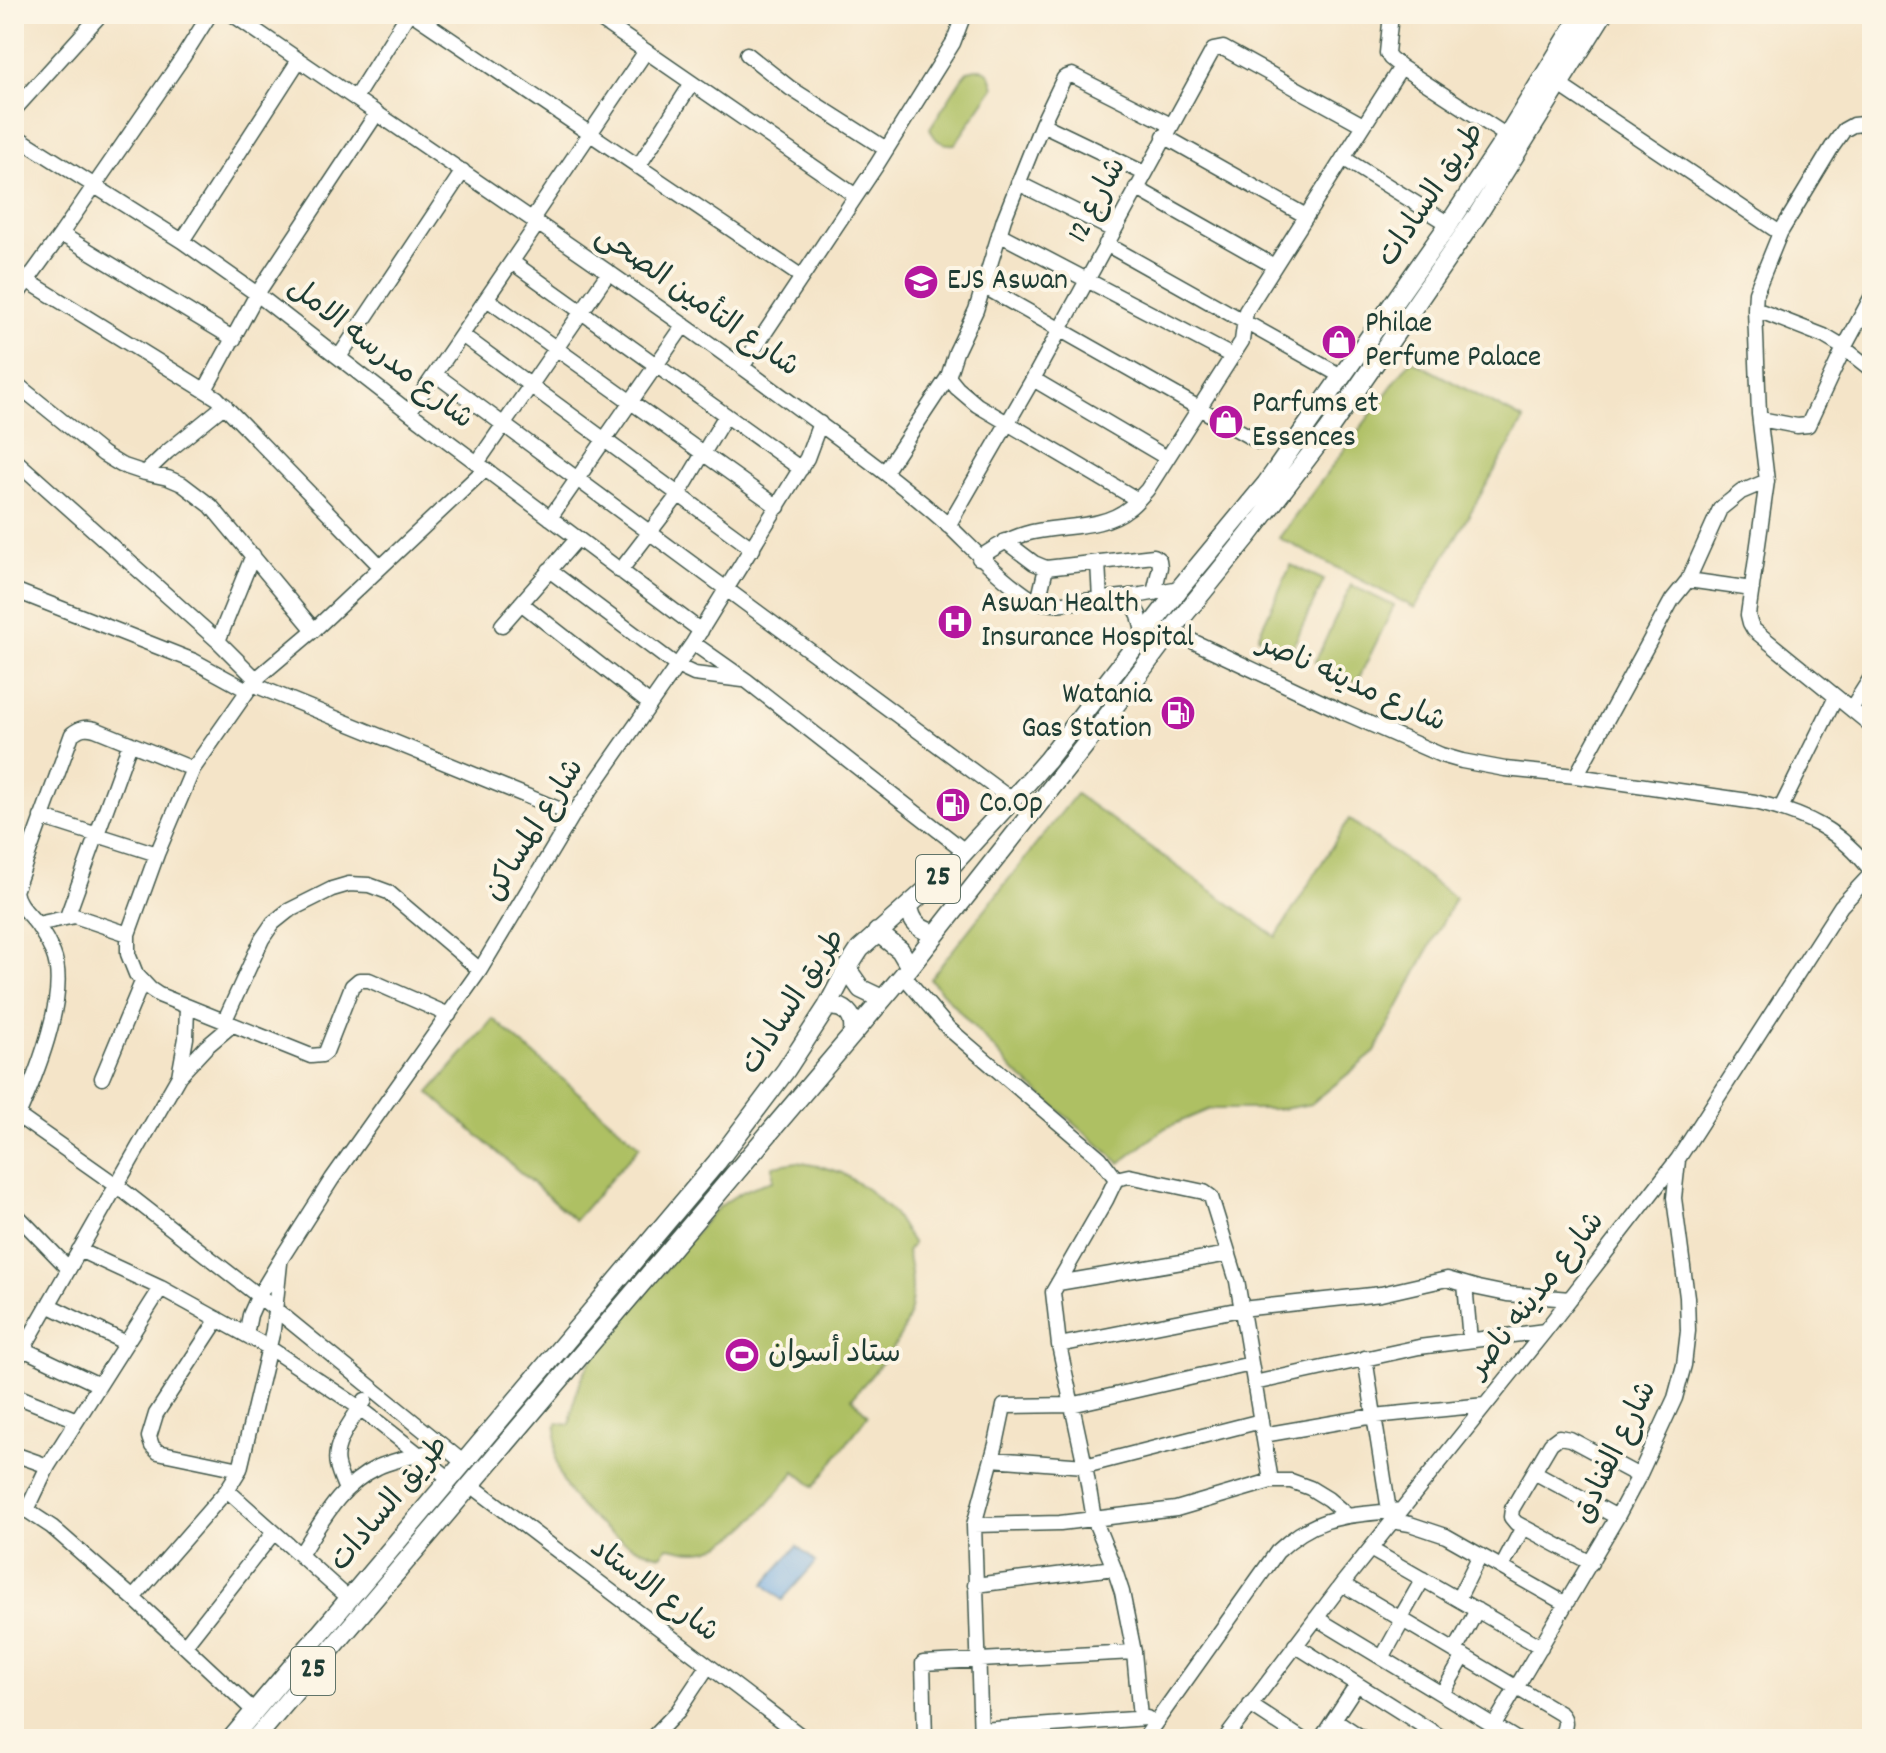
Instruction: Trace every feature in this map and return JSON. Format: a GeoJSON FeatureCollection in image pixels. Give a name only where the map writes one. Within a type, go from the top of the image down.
{"type":"FeatureCollection","features":[{"type":"Feature","properties":{"kind":"main road","name":"طريق السادات"},"geometry":{"type":"LineString","coordinates":[[231,1739],[726,1150],[786,1070],[860,949],[966,852],[1012,800],[1266,484],[1449,224],[1582,14]]}},
{"type":"Feature","properties":{"kind":"main road","name":"طريق السادات"},"geometry":{"type":"LineString","coordinates":[[255,1739],[906,971],[1093,735],[1328,431],[1478,214],[1603,14]]}},
{"type":"Feature","properties":{"kind":"main road"},"geometry":{"type":"LineString","coordinates":[[909,906],[912,918],[920,928],[937,933]]}},
{"type":"Feature","properties":{"kind":"main road"},"geometry":{"type":"LineString","coordinates":[[877,932],[900,950],[906,971]]}},
{"type":"Feature","properties":{"kind":"main road"},"geometry":{"type":"LineString","coordinates":[[847,969],[861,989],[882,999]]}},
{"type":"Feature","properties":{"kind":"main road"},"geometry":{"type":"LineString","coordinates":[[827,1007],[839,1007],[850,1014],[853,1032]]}},
{"type":"Feature","properties":{"kind":"street"},"geometry":{"type":"LineString","coordinates":[[14,110],[101,14]]}},
{"type":"Feature","properties":{"kind":"street"},"geometry":{"type":"LineString","coordinates":[[14,299],[210,14]]}},
{"type":"Feature","properties":{"kind":"street","name":"شارع التأمين الصحى"},"geometry":{"type":"LineString","coordinates":[[232,14],[609,272],[820,423],[885,472],[948,526],[979,558],[1038,602]]}},
{"type":"Feature","properties":{"kind":"street"},"geometry":{"type":"LineString","coordinates":[[355,98],[411,14],[802,277]]}},
{"type":"Feature","properties":{"kind":"street"},"geometry":{"type":"LineString","coordinates":[[592,14],[856,196]]}},
{"type":"Feature","properties":{"kind":"street"},"geometry":{"type":"LineString","coordinates":[[742,367],[953,43],[964,14]]}},
{"type":"Feature","properties":{"kind":"street"},"geometry":{"type":"LineString","coordinates":[[1391,14],[1387,53],[1401,67],[1507,136]]}},
{"type":"Feature","properties":{"kind":"street","name":"شارع 12"},"geometry":{"type":"LineString","coordinates":[[948,526],[1033,379],[1213,50],[1223,48],[1363,125]]}},
{"type":"Feature","properties":{"kind":"street"},"geometry":{"type":"LineString","coordinates":[[409,412],[512,262],[589,134],[646,51]]}},
{"type":"Feature","properties":{"kind":"street"},"geometry":{"type":"LineString","coordinates":[[747,54],[790,88],[886,149]]}},
{"type":"Feature","properties":{"kind":"street"},"geometry":{"type":"LineString","coordinates":[[182,241],[299,60]]}},
{"type":"Feature","properties":{"kind":"street"},"geometry":{"type":"LineString","coordinates":[[979,558],[1005,541],[1028,532],[1116,517],[1138,500],[1242,341],[1246,311],[1401,67]]}},
{"type":"Feature","properties":{"kind":"street"},"geometry":{"type":"LineString","coordinates":[[885,472],[948,377],[976,310],[1018,183],[1064,78],[1072,75],[1306,216]]}},
{"type":"Feature","properties":{"kind":"street"},"geometry":{"type":"LineString","coordinates":[[638,167],[692,83]]}},
{"type":"Feature","properties":{"kind":"street"},"geometry":{"type":"LineString","coordinates":[[1558,84],[1780,233]]}},
{"type":"Feature","properties":{"kind":"street"},"geometry":{"type":"LineString","coordinates":[[205,390],[257,294],[377,113]]}},
{"type":"Feature","properties":{"kind":"street"},"geometry":{"type":"LineString","coordinates":[[1872,123],[1853,125],[1844,130],[1780,233],[1756,292],[1760,419],[1767,481],[1748,615],[1754,630],[1872,726]]}},
{"type":"Feature","properties":{"kind":"street"},"geometry":{"type":"LineString","coordinates":[[1042,124],[1144,173]]}},
{"type":"Feature","properties":{"kind":"street","name":"شارع مدرسه الامل"},"geometry":{"type":"LineString","coordinates":[[14,135],[95,184],[257,294],[620,571],[747,681],[966,852]]}},
{"type":"Feature","properties":{"kind":"street"},"geometry":{"type":"LineString","coordinates":[[1343,158],[1449,224]]}},
{"type":"Feature","properties":{"kind":"street"},"geometry":{"type":"LineString","coordinates":[[339,357],[463,171]]}},
{"type":"Feature","properties":{"kind":"street"},"geometry":{"type":"LineString","coordinates":[[1018,183],[1113,230]]}},
{"type":"Feature","properties":{"kind":"street"},"geometry":{"type":"LineString","coordinates":[[1136,188],[1274,266]]}},
{"type":"Feature","properties":{"kind":"street"},"geometry":{"type":"LineString","coordinates":[[61,234],[234,339]]}},
{"type":"Feature","properties":{"kind":"street"},"geometry":{"type":"LineString","coordinates":[[999,234],[1232,356]]}},
{"type":"Feature","properties":{"kind":"street"},"geometry":{"type":"LineString","coordinates":[[1106,244],[1343,377]]}},
{"type":"Feature","properties":{"kind":"street"},"geometry":{"type":"LineString","coordinates":[[512,262],[801,469]]}},
{"type":"Feature","properties":{"kind":"street"},"geometry":{"type":"LineString","coordinates":[[449,1015],[364,979],[352,986],[329,1046],[322,1055],[311,1056],[159,995],[136,974],[128,954],[128,934],[193,769],[252,684],[381,567],[481,466],[504,425],[609,272]]}},
{"type":"Feature","properties":{"kind":"street"},"geometry":{"type":"LineString","coordinates":[[28,281],[225,405],[381,567]]}},
{"type":"Feature","properties":{"kind":"street"},"geometry":{"type":"LineString","coordinates":[[983,286],[1259,442]]}},
{"type":"Feature","properties":{"kind":"street"},"geometry":{"type":"LineString","coordinates":[[1760,419],[1808,425],[1872,296]]}},
{"type":"Feature","properties":{"kind":"street"},"geometry":{"type":"LineString","coordinates":[[487,299],[778,507]]}},
{"type":"Feature","properties":{"kind":"street"},"geometry":{"type":"LineString","coordinates":[[1755,309],[1824,336],[1872,370]]}},
{"type":"Feature","properties":{"kind":"street"},"geometry":{"type":"LineString","coordinates":[[550,518],[684,325]]}},
{"type":"Feature","properties":{"kind":"street"},"geometry":{"type":"LineString","coordinates":[[462,335],[753,549]]}},
{"type":"Feature","properties":{"kind":"street"},"geometry":{"type":"LineString","coordinates":[[435,374],[1012,800]]}},
{"type":"Feature","properties":{"kind":"street"},"geometry":{"type":"LineString","coordinates":[[948,377],[977,405],[1138,500]]}},
{"type":"Feature","properties":{"kind":"street"},"geometry":{"type":"LineString","coordinates":[[1033,379],[1167,458]]}},
{"type":"Feature","properties":{"kind":"street"},"geometry":{"type":"LineString","coordinates":[[14,382],[103,454],[121,465],[182,484],[211,506],[314,630]]}},
{"type":"Feature","properties":{"kind":"street"},"geometry":{"type":"LineString","coordinates":[[145,473],[225,405]]}},
{"type":"Feature","properties":{"kind":"street"},"geometry":{"type":"LineString","coordinates":[[620,571],[679,494],[726,415]]}},
{"type":"Feature","properties":{"kind":"street","name":"شارع المساكن"},"geometry":{"type":"LineString","coordinates":[[246,1335],[258,1297],[281,1259],[332,1179],[480,970],[573,815],[697,637],[801,469],[820,423]]}},
{"type":"Feature","properties":{"kind":"street"},"geometry":{"type":"LineString","coordinates":[[14,459],[218,641],[252,684]]}},
{"type":"Feature","properties":{"kind":"street"},"geometry":{"type":"LineString","coordinates":[[1576,776],[1672,600],[1688,580],[1720,509],[1741,492],[1767,481]]}},
{"type":"Feature","properties":{"kind":"street"},"geometry":{"type":"LineString","coordinates":[[502,625],[577,539]]}},
{"type":"Feature","properties":{"kind":"street"},"geometry":{"type":"LineString","coordinates":[[1005,541],[1034,563],[1046,568],[1154,556],[1159,560],[1160,567],[1154,593]]}},
{"type":"Feature","properties":{"kind":"street"},"geometry":{"type":"LineString","coordinates":[[218,641],[253,555]]}},
{"type":"Feature","properties":{"kind":"street"},"geometry":{"type":"LineString","coordinates":[[1098,562],[1100,599]]}},
{"type":"Feature","properties":{"kind":"street"},"geometry":{"type":"LineString","coordinates":[[1046,568],[1038,602],[1054,604],[1180,588]]}},
{"type":"Feature","properties":{"kind":"street"},"geometry":{"type":"LineString","coordinates":[[549,570],[677,666],[694,674],[747,681]]}},
{"type":"Feature","properties":{"kind":"street"},"geometry":{"type":"LineString","coordinates":[[1688,580],[1752,589]]}},
{"type":"Feature","properties":{"kind":"street"},"geometry":{"type":"LineString","coordinates":[[14,590],[573,815]]}},
{"type":"Feature","properties":{"kind":"street"},"geometry":{"type":"LineString","coordinates":[[1129,596],[1139,615],[1144,636]]}},
{"type":"Feature","properties":{"kind":"street"},"geometry":{"type":"LineString","coordinates":[[521,603],[650,704]]}},
{"type":"Feature","properties":{"kind":"street","name":"شارع مدينه ناصر"},"geometry":{"type":"LineString","coordinates":[[1171,631],[1441,755],[1483,766],[1576,776],[1781,808],[1829,830],[1862,858],[1872,872],[1841,906],[1678,1159],[1545,1331],[1394,1514],[1225,1739]]}},
{"type":"Feature","properties":{"kind":"street"},"geometry":{"type":"LineString","coordinates":[[1851,709],[1872,676]]}},
{"type":"Feature","properties":{"kind":"street"},"geometry":{"type":"LineString","coordinates":[[1781,808],[1836,697]]}},
{"type":"Feature","properties":{"kind":"street"},"geometry":{"type":"LineString","coordinates":[[193,769],[87,727],[72,734],[15,891],[20,904],[47,940],[55,958],[57,979],[53,1022],[15,1118],[116,1185],[464,1463]]}},
{"type":"Feature","properties":{"kind":"street"},"geometry":{"type":"LineString","coordinates":[[67,917],[130,743]]}},
{"type":"Feature","properties":{"kind":"street"},"geometry":{"type":"LineString","coordinates":[[41,817],[157,854]]}},
{"type":"Feature","properties":{"kind":"street"},"geometry":{"type":"LineString","coordinates":[[14,1365],[179,1076],[228,1023],[262,939],[273,923],[288,911],[332,889],[349,884],[369,885],[388,892],[480,970]]}},
{"type":"Feature","properties":{"kind":"street"},"geometry":{"type":"LineString","coordinates":[[37,924],[67,917],[83,917],[128,934]]}},
{"type":"Feature","properties":{"kind":"street"},"geometry":{"type":"LineString","coordinates":[[906,971],[948,1028],[1100,1158],[1116,1179]]}},
{"type":"Feature","properties":{"kind":"street"},"geometry":{"type":"LineString","coordinates":[[102,1078],[142,982]]}},
{"type":"Feature","properties":{"kind":"street"},"geometry":{"type":"LineString","coordinates":[[179,1076],[188,1028],[187,1007]]}},
{"type":"Feature","properties":{"kind":"street","name":"شارع الفنادق"},"geometry":{"type":"LineString","coordinates":[[1490,1732],[1617,1517],[1675,1398],[1684,1365],[1688,1331],[1687,1297],[1674,1198],[1678,1159]]}},
{"type":"Feature","properties":{"kind":"street"},"geometry":{"type":"LineString","coordinates":[[1116,1179],[1129,1176],[1204,1192],[1211,1197],[1237,1281],[1271,1481]]}},
{"type":"Feature","properties":{"kind":"street"},"geometry":{"type":"LineString","coordinates":[[1116,1179],[1053,1292],[1059,1345],[1094,1519],[1122,1592],[1134,1652],[1140,1718]]}},
{"type":"Feature","properties":{"kind":"street"},"geometry":{"type":"LineString","coordinates":[[14,1212],[68,1268]]}},
{"type":"Feature","properties":{"kind":"street"},"geometry":{"type":"LineString","coordinates":[[79,1250],[161,1288],[268,1347],[360,1408],[450,1479]]}},
{"type":"Feature","properties":{"kind":"street"},"geometry":{"type":"LineString","coordinates":[[1058,1283],[1229,1254]]}},
{"type":"Feature","properties":{"kind":"street","name":"شارع المساكن"},"geometry":{"type":"LineString","coordinates":[[133,1598],[227,1490],[240,1469],[273,1330],[281,1259]]}},
{"type":"Feature","properties":{"kind":"street"},"geometry":{"type":"LineString","coordinates":[[1059,1345],[1241,1309],[1381,1294],[1447,1279],[1507,1294],[1570,1299]]}},
{"type":"Feature","properties":{"kind":"street"},"geometry":{"type":"LineString","coordinates":[[1465,1284],[1470,1340]]}},
{"type":"Feature","properties":{"kind":"street"},"geometry":{"type":"LineString","coordinates":[[161,1288],[21,1506],[52,1527],[133,1598],[254,1711]]}},
{"type":"Feature","properties":{"kind":"street"},"geometry":{"type":"LineString","coordinates":[[48,1305],[126,1343]]}},
{"type":"Feature","properties":{"kind":"street"},"geometry":{"type":"LineString","coordinates":[[218,1319],[156,1414],[149,1437],[158,1452],[240,1469]]}},
{"type":"Feature","properties":{"kind":"street"},"geometry":{"type":"LineString","coordinates":[[1254,1383],[1419,1347],[1545,1331]]}},
{"type":"Feature","properties":{"kind":"street"},"geometry":{"type":"LineString","coordinates":[[23,1349],[99,1385]]}},
{"type":"Feature","properties":{"kind":"street"},"geometry":{"type":"LineString","coordinates":[[1365,1358],[1394,1514]]}},
{"type":"Feature","properties":{"kind":"street"},"geometry":{"type":"LineString","coordinates":[[1160,1717],[981,1735],[974,1525],[1004,1406],[1071,1405],[1251,1364]]}},
{"type":"Feature","properties":{"kind":"street"},"geometry":{"type":"LineString","coordinates":[[346,1490],[336,1464],[336,1455],[339,1444],[373,1389]]}},
{"type":"Feature","properties":{"kind":"street"},"geometry":{"type":"LineString","coordinates":[[14,1395],[77,1420]]}},
{"type":"Feature","properties":{"kind":"street"},"geometry":{"type":"LineString","coordinates":[[992,1459],[1085,1466],[1262,1428],[1485,1405]]}},
{"type":"Feature","properties":{"kind":"street"},"geometry":{"type":"LineString","coordinates":[[1591,1563],[1523,1527],[1513,1520],[1511,1513],[1555,1439],[1565,1437],[1639,1476]]}},
{"type":"Feature","properties":{"kind":"street"},"geometry":{"type":"LineString","coordinates":[[300,1555],[335,1500],[360,1478],[380,1466],[445,1448]]}},
{"type":"Feature","properties":{"kind":"street"},"geometry":{"type":"LineString","coordinates":[[14,1454],[48,1466]]}},
{"type":"Feature","properties":{"kind":"street"},"geometry":{"type":"LineString","coordinates":[[1534,1472],[1617,1517]]}},
{"type":"Feature","properties":{"kind":"street"},"geometry":{"type":"LineString","coordinates":[[974,1525],[1060,1523],[1176,1509],[1271,1481],[1291,1481],[1310,1488],[1348,1516]]}},
{"type":"Feature","properties":{"kind":"street","name":"شارع الاستاد"},"geometry":{"type":"LineString","coordinates":[[471,1485],[805,1739]]}},
{"type":"Feature","properties":{"kind":"street"},"geometry":{"type":"LineString","coordinates":[[227,1490],[349,1599]]}},
{"type":"Feature","properties":{"kind":"street"},"geometry":{"type":"LineString","coordinates":[[1144,1739],[1277,1552],[1292,1538],[1328,1519],[1394,1514],[1410,1524],[1446,1536],[1566,1604]]}},
{"type":"Feature","properties":{"kind":"street"},"geometry":{"type":"LineString","coordinates":[[1502,1567],[1523,1527]]}},
{"type":"Feature","properties":{"kind":"street"},"geometry":{"type":"LineString","coordinates":[[185,1645],[274,1532]]}},
{"type":"Feature","properties":{"kind":"street"},"geometry":{"type":"LineString","coordinates":[[1370,1549],[1541,1647]]}},
{"type":"Feature","properties":{"kind":"street"},"geometry":{"type":"LineString","coordinates":[[1458,1599],[1480,1555]]}},
{"type":"Feature","properties":{"kind":"street"},"geometry":{"type":"LineString","coordinates":[[975,1585],[1114,1568]]}},
{"type":"Feature","properties":{"kind":"street"},"geometry":{"type":"LineString","coordinates":[[1382,1658],[1423,1579]]}},
{"type":"Feature","properties":{"kind":"street"},"geometry":{"type":"LineString","coordinates":[[1342,1584],[1564,1717],[1565,1726],[1560,1739]]}},
{"type":"Feature","properties":{"kind":"street"},"geometry":{"type":"LineString","coordinates":[[1442,1694],[1477,1610]]}},
{"type":"Feature","properties":{"kind":"street"},"geometry":{"type":"LineString","coordinates":[[1316,1618],[1442,1694],[1490,1732],[1516,1739]]}},
{"type":"Feature","properties":{"kind":"street"},"geometry":{"type":"LineString","coordinates":[[1295,1645],[1444,1739]]}},
{"type":"Feature","properties":{"kind":"street"},"geometry":{"type":"LineString","coordinates":[[925,1739],[923,1663],[1134,1652]]}},
{"type":"Feature","properties":{"kind":"street"},"geometry":{"type":"LineString","coordinates":[[651,1739],[673,1717],[708,1666]]}},
{"type":"Feature","properties":{"kind":"street"},"geometry":{"type":"LineString","coordinates":[[1321,1739],[1357,1684]]}},
{"type":"Feature","properties":{"kind":"street"},"geometry":{"type":"LineString","coordinates":[[1250,1705],[1302,1739]]}},
{"type":"Feature","properties":{"kind":"street"},"geometry":{"type":"LineString","coordinates":[[1334,1719],[1364,1739]]}},
{"type":"Feature","properties":{"kind":"green space"},"geometry":{"type":"Polygon","coordinates":[[[984,69],[990,75],[994,87],[955,144],[942,143],[930,128],[962,78],[968,71],[984,69]]]}},
{"type":"Feature","properties":{"kind":"green space"},"geometry":{"type":"Polygon","coordinates":[[[1411,360],[1524,420],[1415,608],[1279,538],[1411,360]]]}},
{"type":"Feature","properties":{"kind":"green space"},"geometry":{"type":"Polygon","coordinates":[[[1291,565],[1324,580],[1291,651],[1258,636],[1291,565]]]}},
{"type":"Feature","properties":{"kind":"green space"},"geometry":{"type":"Polygon","coordinates":[[[1351,585],[1394,606],[1357,682],[1315,662],[1351,585]]]}},
{"type":"Feature","properties":{"kind":"green space"},"geometry":{"type":"Polygon","coordinates":[[[1076,794],[1276,937],[1349,819],[1455,898],[1375,1052],[1311,1104],[1283,1109],[1210,1109],[1165,1128],[1120,1163],[1016,1073],[930,979],[1076,794]]]}},
{"type":"Feature","properties":{"kind":"green space"},"geometry":{"type":"Polygon","coordinates":[[[493,1019],[640,1146],[575,1220],[429,1093],[493,1019]]]}},
{"type":"Feature","properties":{"kind":"green space","name":"ستاد أسوان"},"geometry":{"type":"Polygon","coordinates":[[[797,1162],[842,1173],[868,1190],[894,1214],[913,1244],[907,1252],[912,1277],[909,1316],[893,1348],[852,1398],[868,1415],[814,1487],[795,1471],[753,1520],[713,1548],[695,1551],[668,1547],[661,1555],[638,1548],[599,1524],[586,1513],[567,1488],[556,1460],[557,1423],[570,1425],[577,1392],[590,1362],[711,1214],[740,1193],[773,1181],[773,1166],[797,1162]]]}},
{"type":"Feature","properties":{"kind":"water"},"geometry":{"type":"Polygon","coordinates":[[[797,1546],[816,1562],[782,1600],[764,1584],[797,1546]]]}},
{"type":"Feature","properties":{"kind":"place","name":"EJS Aswan"},"geometry":{"type":"Point","coordinates":[921,282]}},
{"type":"Feature","properties":{"kind":"place","name":"Philae Perfume Palace"},"geometry":{"type":"Point","coordinates":[1339,342]}},
{"type":"Feature","properties":{"kind":"place","name":"Parfums et Essences"},"geometry":{"type":"Point","coordinates":[1226,422]}},
{"type":"Feature","properties":{"kind":"place","name":"Aswan Health Insurance Hospital"},"geometry":{"type":"Point","coordinates":[955,622]}},
{"type":"Feature","properties":{"kind":"place","name":"Watania Gas Station"},"geometry":{"type":"Point","coordinates":[1178,713]}},
{"type":"Feature","properties":{"kind":"place","name":"Co.Op"},"geometry":{"type":"Point","coordinates":[953,805]}},
{"type":"Feature","properties":{"kind":"place","name":"ستاد أسوان"},"geometry":{"type":"Point","coordinates":[742,1355]}}]}
